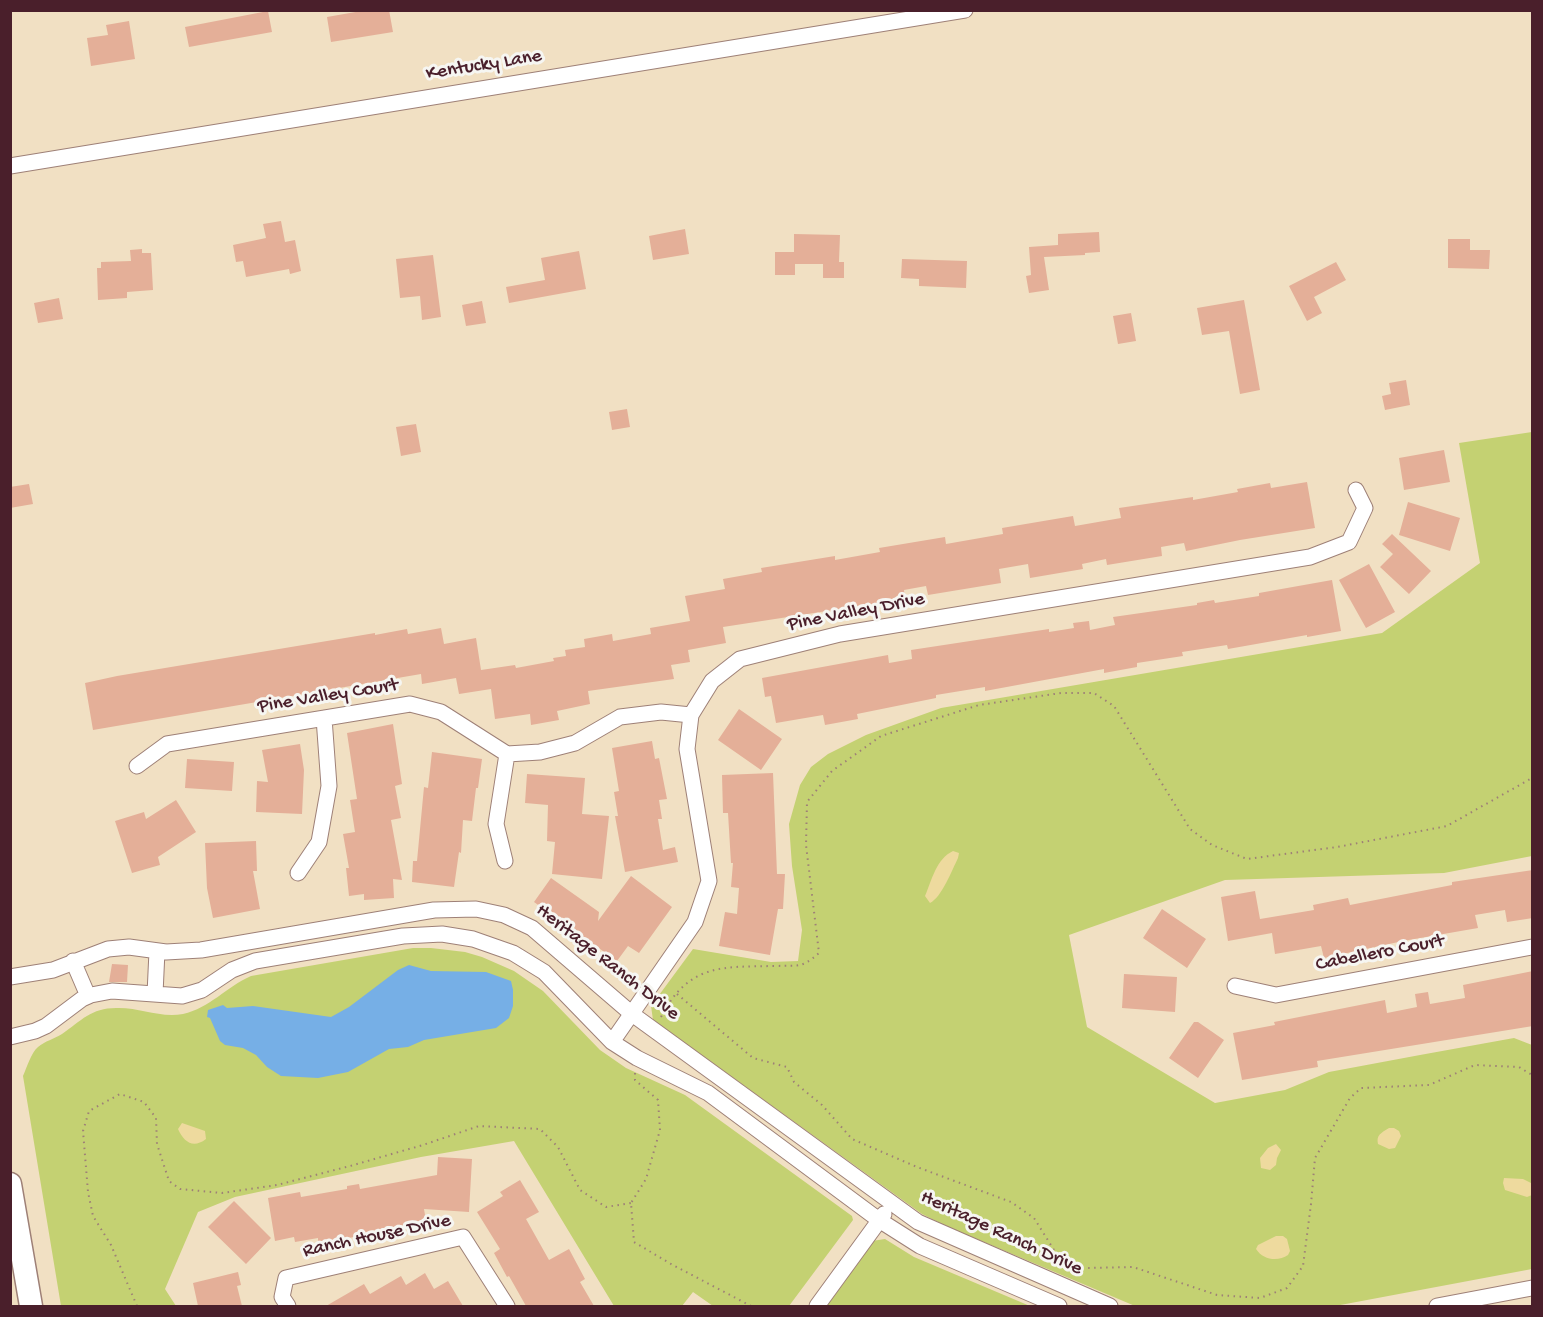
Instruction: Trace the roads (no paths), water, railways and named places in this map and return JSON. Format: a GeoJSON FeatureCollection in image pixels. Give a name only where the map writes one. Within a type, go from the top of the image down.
{"type":"FeatureCollection","features":[{"type":"Feature","properties":{"kind":"main road"},"geometry":{"type":"LineString","coordinates":[[10,1184],[31,1306]]}},
{"type":"Feature","properties":{"kind":"street","name":"Kentucky Lane"},"geometry":{"type":"LineString","coordinates":[[10,166],[965,10]]}},
{"type":"Feature","properties":{"kind":"street","name":"Pine Valley Drive"},"geometry":{"type":"LineString","coordinates":[[612,1042],[695,921],[710,881],[687,749],[691,715],[712,681],[740,659],[840,634],[1310,557],[1349,542],[1365,508],[1356,490]]}},
{"type":"Feature","properties":{"kind":"street","name":"Pine Valley Court"},"geometry":{"type":"LineString","coordinates":[[137,766],[167,744],[410,704],[441,712],[507,754]]}},
{"type":"Feature","properties":{"kind":"street"},"geometry":{"type":"LineString","coordinates":[[505,861],[496,824],[507,754],[540,753],[576,743],[620,717],[661,712],[691,715]]}},
{"type":"Feature","properties":{"kind":"street"},"geometry":{"type":"LineString","coordinates":[[298,873],[319,842],[329,786],[324,718]]}},
{"type":"Feature","properties":{"kind":"street","name":"Heritage Ranch Drive"},"geometry":{"type":"LineString","coordinates":[[10,977],[53,970],[108,949],[129,947],[158,951],[201,950],[389,916],[447,909],[476,909],[504,915],[532,928],[632,1014],[918,1222],[1110,1306]]}},
{"type":"Feature","properties":{"kind":"street"},"geometry":{"type":"LineString","coordinates":[[10,1036],[35,1031],[46,1026],[88,996],[112,991],[170,996],[191,994],[232,970],[255,961],[403,936],[442,934],[483,942],[529,962],[558,986],[612,1042],[637,1058],[708,1093],[879,1220],[920,1246],[1059,1306]]}},
{"type":"Feature","properties":{"kind":"street","name":"Cabellero Court"},"geometry":{"type":"LineString","coordinates":[[1235,986],[1276,995],[1533,947]]}},
{"type":"Feature","properties":{"kind":"street"},"geometry":{"type":"LineString","coordinates":[[155,994],[158,951]]}},
{"type":"Feature","properties":{"kind":"street"},"geometry":{"type":"LineString","coordinates":[[73,962],[88,996]]}},
{"type":"Feature","properties":{"kind":"street"},"geometry":{"type":"LineString","coordinates":[[817,1306],[892,1205]]}},
{"type":"Feature","properties":{"kind":"street","name":"Ranch House Drive"},"geometry":{"type":"LineString","coordinates":[[288,1306],[282,1297],[286,1278],[463,1237],[507,1306]]}},
{"type":"Feature","properties":{"kind":"street"},"geometry":{"type":"LineString","coordinates":[[1437,1306],[1533,1288]]}},
{"type":"Feature","properties":{"kind":"water"},"geometry":{"type":"Polygon","coordinates":[[[409,965],[431,971],[486,972],[511,981],[513,1006],[509,1018],[496,1028],[424,1040],[408,1047],[389,1049],[348,1072],[318,1078],[281,1076],[267,1067],[256,1055],[243,1048],[225,1045],[220,1041],[210,1018],[207,1017],[208,1010],[223,1005],[227,1008],[253,1006],[331,1017],[349,1007],[398,970],[409,965]]]}}]}
